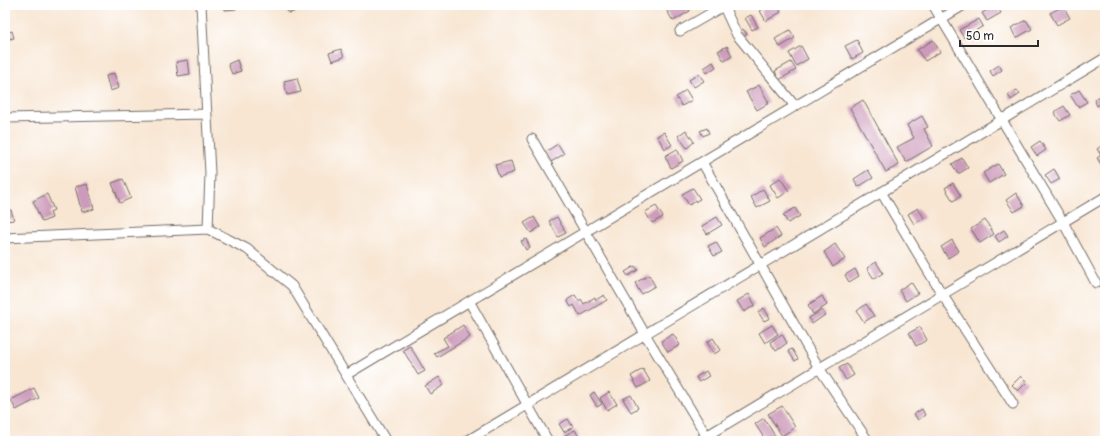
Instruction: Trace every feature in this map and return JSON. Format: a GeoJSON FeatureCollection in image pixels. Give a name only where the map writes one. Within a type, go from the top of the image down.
{"type":"FeatureCollection","features":[{"type":"Feature","properties":{"kind":"street"},"geometry":{"type":"LineString","coordinates":[[201,5],[210,173],[208,229]]}},
{"type":"Feature","properties":{"kind":"street"},"geometry":{"type":"LineString","coordinates":[[680,31],[724,5],[737,35],[795,106]]}},
{"type":"Feature","properties":{"kind":"street"},"geometry":{"type":"LineString","coordinates":[[933,5],[1063,222],[1096,283]]}},
{"type":"Feature","properties":{"kind":"street"},"geometry":{"type":"LineString","coordinates":[[346,375],[964,5]]}},
{"type":"Feature","properties":{"kind":"street"},"geometry":{"type":"LineString","coordinates":[[467,441],[1105,58]]}},
{"type":"Feature","properties":{"kind":"street"},"geometry":{"type":"LineString","coordinates":[[5,118],[207,114]]}},
{"type":"Feature","properties":{"kind":"street"},"geometry":{"type":"LineString","coordinates":[[532,139],[645,334],[709,438]]}},
{"type":"Feature","properties":{"kind":"street"},"geometry":{"type":"LineString","coordinates":[[702,162],[819,368],[868,441]]}},
{"type":"Feature","properties":{"kind":"street"},"geometry":{"type":"LineString","coordinates":[[881,192],[942,294],[1013,404]]}},
{"type":"Feature","properties":{"kind":"street"},"geometry":{"type":"LineString","coordinates":[[698,441],[709,438],[819,368],[1105,197]]}},
{"type":"Feature","properties":{"kind":"street"},"geometry":{"type":"LineString","coordinates":[[5,238],[208,229],[247,249],[292,286],[386,441]]}},
{"type":"Feature","properties":{"kind":"street"},"geometry":{"type":"LineString","coordinates":[[469,302],[548,441]]}},
{"type":"Feature","properties":{"kind":"building"},"geometry":{"type":"Polygon","coordinates":[[[224,5],[235,5],[236,9],[225,10],[224,5]]]}},
{"type":"Feature","properties":{"kind":"building"},"geometry":{"type":"Polygon","coordinates":[[[287,5],[293,5],[294,12],[288,13],[287,5]]]}},
{"type":"Feature","properties":{"kind":"building"},"geometry":{"type":"Polygon","coordinates":[[[676,5],[687,5],[690,11],[673,21],[667,11],[676,5]]]}},
{"type":"Feature","properties":{"kind":"building"},"geometry":{"type":"Polygon","coordinates":[[[770,5],[777,5],[781,12],[766,21],[760,11],[770,5]]]}},
{"type":"Feature","properties":{"kind":"building"},"geometry":{"type":"Polygon","coordinates":[[[996,5],[1001,13],[987,21],[982,13],[996,5]]]}},
{"type":"Feature","properties":{"kind":"building"},"geometry":{"type":"Polygon","coordinates":[[[1063,6],[1070,18],[1057,25],[1050,13],[1063,6]]]}},
{"type":"Feature","properties":{"kind":"building"},"geometry":{"type":"Polygon","coordinates":[[[751,15],[758,27],[752,30],[745,18],[751,15]]]}},
{"type":"Feature","properties":{"kind":"building"},"geometry":{"type":"Polygon","coordinates":[[[979,19],[983,26],[964,38],[959,30],[979,19]]]}},
{"type":"Feature","properties":{"kind":"building"},"geometry":{"type":"Polygon","coordinates":[[[1026,20],[1032,29],[1016,38],[1011,28],[1026,20]]]}},
{"type":"Feature","properties":{"kind":"building"},"geometry":{"type":"Polygon","coordinates":[[[743,29],[747,34],[744,37],[740,31],[743,29]]]}},
{"type":"Feature","properties":{"kind":"building"},"geometry":{"type":"Polygon","coordinates":[[[790,30],[795,38],[780,47],[775,39],[790,30]]]}},
{"type":"Feature","properties":{"kind":"building"},"geometry":{"type":"Polygon","coordinates":[[[12,31],[14,38],[9,39],[7,33],[12,31]]]}},
{"type":"Feature","properties":{"kind":"building"},"geometry":{"type":"Polygon","coordinates":[[[857,40],[863,53],[852,59],[845,46],[857,40]]]}},
{"type":"Feature","properties":{"kind":"building"},"geometry":{"type":"Polygon","coordinates":[[[933,40],[940,52],[925,61],[917,50],[933,40]]]}},
{"type":"Feature","properties":{"kind":"building"},"geometry":{"type":"Polygon","coordinates":[[[727,46],[732,56],[724,61],[718,51],[727,46]]]}},
{"type":"Feature","properties":{"kind":"building"},"geometry":{"type":"Polygon","coordinates":[[[801,46],[808,59],[796,66],[789,53],[801,46]]]}},
{"type":"Feature","properties":{"kind":"building"},"geometry":{"type":"Polygon","coordinates":[[[341,49],[344,57],[332,61],[329,53],[341,49]]]}},
{"type":"Feature","properties":{"kind":"building"},"geometry":{"type":"Polygon","coordinates":[[[188,60],[190,74],[178,76],[176,62],[188,60]]]}},
{"type":"Feature","properties":{"kind":"building"},"geometry":{"type":"Polygon","coordinates":[[[237,60],[241,71],[232,74],[228,64],[237,60]]]}},
{"type":"Feature","properties":{"kind":"building"},"geometry":{"type":"Polygon","coordinates":[[[713,62],[716,67],[707,73],[704,68],[713,62]]]}},
{"type":"Feature","properties":{"kind":"building"},"geometry":{"type":"Polygon","coordinates":[[[791,62],[796,70],[779,80],[775,71],[791,62]]]}},
{"type":"Feature","properties":{"kind":"building"},"geometry":{"type":"Polygon","coordinates":[[[999,65],[1002,70],[993,76],[990,71],[999,65]]]}},
{"type":"Feature","properties":{"kind":"building"},"geometry":{"type":"Polygon","coordinates":[[[114,73],[119,88],[110,91],[106,76],[114,73]]]}},
{"type":"Feature","properties":{"kind":"building"},"geometry":{"type":"Polygon","coordinates":[[[699,74],[704,81],[694,87],[689,80],[699,74]]]}},
{"type":"Feature","properties":{"kind":"building"},"geometry":{"type":"Polygon","coordinates":[[[297,78],[301,92],[287,95],[284,81],[297,78]]]}},
{"type":"Feature","properties":{"kind":"building"},"geometry":{"type":"Polygon","coordinates":[[[759,85],[769,103],[757,110],[746,92],[759,85]]]}},
{"type":"Feature","properties":{"kind":"building"},"geometry":{"type":"Polygon","coordinates":[[[686,90],[692,100],[682,106],[676,97],[686,90]]]}},
{"type":"Feature","properties":{"kind":"building"},"geometry":{"type":"Polygon","coordinates":[[[1017,90],[1020,94],[1011,100],[1008,95],[1017,90]]]}},
{"type":"Feature","properties":{"kind":"building"},"geometry":{"type":"Polygon","coordinates":[[[1079,90],[1087,102],[1078,107],[1070,95],[1079,90]]]}},
{"type":"Feature","properties":{"kind":"building"},"geometry":{"type":"Polygon","coordinates":[[[1100,96],[1103,102],[1097,106],[1094,99],[1100,96]]]}},
{"type":"Feature","properties":{"kind":"building"},"geometry":{"type":"Polygon","coordinates":[[[863,100],[899,165],[886,172],[850,108],[863,100]]]}},
{"type":"Feature","properties":{"kind":"building"},"geometry":{"type":"Polygon","coordinates":[[[1064,106],[1070,115],[1060,121],[1054,112],[1064,106]]]}},
{"type":"Feature","properties":{"kind":"building"},"geometry":{"type":"Polygon","coordinates":[[[922,116],[928,127],[924,129],[933,146],[906,162],[897,147],[914,138],[907,125],[922,116]]]}},
{"type":"Feature","properties":{"kind":"building"},"geometry":{"type":"Polygon","coordinates":[[[707,128],[709,133],[703,136],[700,131],[707,128]]]}},
{"type":"Feature","properties":{"kind":"building"},"geometry":{"type":"Polygon","coordinates":[[[686,130],[694,142],[687,148],[678,136],[686,130]]]}},
{"type":"Feature","properties":{"kind":"building"},"geometry":{"type":"Polygon","coordinates":[[[664,132],[672,145],[665,149],[657,136],[664,132]]]}},
{"type":"Feature","properties":{"kind":"building"},"geometry":{"type":"Polygon","coordinates":[[[1040,141],[1046,150],[1037,156],[1031,147],[1040,141]]]}},
{"type":"Feature","properties":{"kind":"building"},"geometry":{"type":"Polygon","coordinates":[[[1105,143],[1105,170],[1097,158],[1101,155],[1097,149],[1105,143]]]}},
{"type":"Feature","properties":{"kind":"building"},"geometry":{"type":"Polygon","coordinates":[[[558,144],[564,154],[551,162],[545,152],[558,144]]]}},
{"type":"Feature","properties":{"kind":"building"},"geometry":{"type":"Polygon","coordinates":[[[677,149],[683,161],[671,168],[665,156],[677,149]]]}},
{"type":"Feature","properties":{"kind":"building"},"geometry":{"type":"Polygon","coordinates":[[[962,158],[968,168],[958,174],[952,164],[962,158]]]}},
{"type":"Feature","properties":{"kind":"building"},"geometry":{"type":"Polygon","coordinates":[[[511,161],[514,172],[499,177],[495,165],[511,161]]]}},
{"type":"Feature","properties":{"kind":"building"},"geometry":{"type":"Polygon","coordinates":[[[998,164],[1004,174],[989,183],[983,173],[998,164]]]}},
{"type":"Feature","properties":{"kind":"building"},"geometry":{"type":"Polygon","coordinates":[[[1054,169],[1060,179],[1051,184],[1045,175],[1054,169]]]}},
{"type":"Feature","properties":{"kind":"building"},"geometry":{"type":"Polygon","coordinates":[[[868,170],[873,178],[858,187],[854,179],[868,170]]]}},
{"type":"Feature","properties":{"kind":"building"},"geometry":{"type":"Polygon","coordinates":[[[780,178],[789,191],[778,198],[770,185],[780,178]]]}},
{"type":"Feature","properties":{"kind":"building"},"geometry":{"type":"Polygon","coordinates":[[[123,179],[131,198],[120,203],[112,183],[123,179]]]}},
{"type":"Feature","properties":{"kind":"building"},"geometry":{"type":"Polygon","coordinates":[[[953,183],[961,196],[953,201],[945,188],[953,183]]]}},
{"type":"Feature","properties":{"kind":"building"},"geometry":{"type":"Polygon","coordinates":[[[87,184],[94,209],[82,212],[75,187],[87,184]]]}},
{"type":"Feature","properties":{"kind":"building"},"geometry":{"type":"Polygon","coordinates":[[[693,188],[700,199],[689,205],[682,194],[693,188]]]}},
{"type":"Feature","properties":{"kind":"building"},"geometry":{"type":"Polygon","coordinates":[[[763,189],[770,201],[757,208],[751,197],[763,189]]]}},
{"type":"Feature","properties":{"kind":"building"},"geometry":{"type":"Polygon","coordinates":[[[1016,193],[1024,206],[1014,212],[1006,200],[1016,193]]]}},
{"type":"Feature","properties":{"kind":"building"},"geometry":{"type":"Polygon","coordinates":[[[47,194],[54,210],[50,212],[52,218],[42,222],[33,201],[47,194]]]}},
{"type":"Feature","properties":{"kind":"building"},"geometry":{"type":"Polygon","coordinates":[[[656,206],[663,217],[652,223],[645,212],[656,206]]]}},
{"type":"Feature","properties":{"kind":"building"},"geometry":{"type":"Polygon","coordinates":[[[795,208],[800,216],[788,223],[783,215],[795,208]]]}},
{"type":"Feature","properties":{"kind":"building"},"geometry":{"type":"Polygon","coordinates":[[[918,208],[924,218],[914,224],[908,214],[918,208]]]}},
{"type":"Feature","properties":{"kind":"building"},"geometry":{"type":"Polygon","coordinates":[[[11,210],[14,220],[5,221],[6,211],[11,210]]]}},
{"type":"Feature","properties":{"kind":"building"},"geometry":{"type":"Polygon","coordinates":[[[534,217],[540,227],[531,233],[524,223],[534,217]]]}},
{"type":"Feature","properties":{"kind":"building"},"geometry":{"type":"Polygon","coordinates":[[[557,217],[566,233],[558,237],[549,221],[557,217]]]}},
{"type":"Feature","properties":{"kind":"building"},"geometry":{"type":"Polygon","coordinates":[[[717,217],[722,225],[707,234],[702,226],[717,217]]]}},
{"type":"Feature","properties":{"kind":"building"},"geometry":{"type":"Polygon","coordinates":[[[985,220],[994,234],[980,243],[971,229],[985,220]]]}},
{"type":"Feature","properties":{"kind":"building"},"geometry":{"type":"Polygon","coordinates":[[[776,228],[781,236],[765,247],[760,238],[776,228]]]}},
{"type":"Feature","properties":{"kind":"building"},"geometry":{"type":"Polygon","coordinates":[[[1004,230],[1008,236],[999,242],[995,236],[1004,230]]]}},
{"type":"Feature","properties":{"kind":"building"},"geometry":{"type":"Polygon","coordinates":[[[526,239],[530,247],[526,250],[521,241],[526,239]]]}},
{"type":"Feature","properties":{"kind":"building"},"geometry":{"type":"Polygon","coordinates":[[[952,240],[959,251],[948,258],[941,247],[952,240]]]}},
{"type":"Feature","properties":{"kind":"building"},"geometry":{"type":"Polygon","coordinates":[[[716,242],[722,252],[714,256],[708,246],[716,242]]]}},
{"type":"Feature","properties":{"kind":"building"},"geometry":{"type":"Polygon","coordinates":[[[835,244],[845,259],[833,267],[824,252],[835,244]]]}},
{"type":"Feature","properties":{"kind":"building"},"geometry":{"type":"Polygon","coordinates":[[[876,262],[883,273],[874,279],[867,268],[876,262]]]}},
{"type":"Feature","properties":{"kind":"building"},"geometry":{"type":"Polygon","coordinates":[[[635,266],[638,270],[628,276],[625,272],[635,266]]]}},
{"type":"Feature","properties":{"kind":"building"},"geometry":{"type":"Polygon","coordinates":[[[855,269],[859,276],[849,282],[845,275],[855,269]]]}},
{"type":"Feature","properties":{"kind":"building"},"geometry":{"type":"Polygon","coordinates":[[[649,275],[655,286],[641,294],[635,283],[649,275]]]}},
{"type":"Feature","properties":{"kind":"building"},"geometry":{"type":"Polygon","coordinates":[[[911,282],[918,293],[906,301],[899,290],[911,282]]]}},
{"type":"Feature","properties":{"kind":"building"},"geometry":{"type":"Polygon","coordinates":[[[749,294],[755,305],[744,312],[737,301],[749,294]]]}},
{"type":"Feature","properties":{"kind":"building"},"geometry":{"type":"Polygon","coordinates":[[[575,295],[579,301],[581,299],[584,304],[595,297],[596,300],[604,295],[607,300],[580,316],[574,305],[571,307],[567,300],[575,295]]]}},
{"type":"Feature","properties":{"kind":"building"},"geometry":{"type":"Polygon","coordinates":[[[822,296],[827,305],[813,314],[808,305],[822,296]]]}},
{"type":"Feature","properties":{"kind":"building"},"geometry":{"type":"Polygon","coordinates":[[[866,304],[874,316],[864,322],[857,311],[866,304]]]}},
{"type":"Feature","properties":{"kind":"building"},"geometry":{"type":"Polygon","coordinates":[[[764,308],[770,318],[764,321],[758,312],[764,308]]]}},
{"type":"Feature","properties":{"kind":"building"},"geometry":{"type":"Polygon","coordinates":[[[822,310],[825,315],[812,324],[809,318],[822,310]]]}},
{"type":"Feature","properties":{"kind":"building"},"geometry":{"type":"Polygon","coordinates":[[[463,325],[470,337],[437,357],[434,353],[448,346],[443,338],[463,325]]]}},
{"type":"Feature","properties":{"kind":"building"},"geometry":{"type":"Polygon","coordinates":[[[772,325],[778,334],[765,343],[759,333],[772,325]]]}},
{"type":"Feature","properties":{"kind":"building"},"geometry":{"type":"Polygon","coordinates":[[[920,327],[927,340],[916,346],[909,333],[920,327]]]}},
{"type":"Feature","properties":{"kind":"building"},"geometry":{"type":"Polygon","coordinates":[[[673,334],[680,345],[668,352],[661,341],[673,334]]]}},
{"type":"Feature","properties":{"kind":"building"},"geometry":{"type":"Polygon","coordinates":[[[782,334],[787,343],[776,351],[770,342],[782,334]]]}},
{"type":"Feature","properties":{"kind":"building"},"geometry":{"type":"Polygon","coordinates":[[[713,338],[721,350],[714,354],[707,342],[713,338]]]}},
{"type":"Feature","properties":{"kind":"building"},"geometry":{"type":"Polygon","coordinates":[[[410,346],[425,371],[418,375],[403,350],[410,346]]]}},
{"type":"Feature","properties":{"kind":"building"},"geometry":{"type":"Polygon","coordinates":[[[792,349],[798,359],[795,361],[788,351],[792,349]]]}},
{"type":"Feature","properties":{"kind":"building"},"geometry":{"type":"Polygon","coordinates":[[[847,364],[854,375],[846,380],[839,368],[847,364]]]}},
{"type":"Feature","properties":{"kind":"building"},"geometry":{"type":"Polygon","coordinates":[[[643,369],[650,381],[638,388],[631,376],[643,369]]]}},
{"type":"Feature","properties":{"kind":"building"},"geometry":{"type":"Polygon","coordinates":[[[706,371],[709,376],[699,382],[696,377],[706,371]]]}},
{"type":"Feature","properties":{"kind":"building"},"geometry":{"type":"Polygon","coordinates":[[[1021,376],[1027,382],[1018,391],[1012,385],[1021,376]]]}},
{"type":"Feature","properties":{"kind":"building"},"geometry":{"type":"Polygon","coordinates":[[[439,377],[444,385],[430,394],[425,386],[439,377]]]}},
{"type":"Feature","properties":{"kind":"building"},"geometry":{"type":"Polygon","coordinates":[[[34,388],[39,398],[16,410],[11,400],[34,388]]]}},
{"type":"Feature","properties":{"kind":"building"},"geometry":{"type":"Polygon","coordinates":[[[594,392],[602,404],[597,407],[590,395],[594,392]]]}},
{"type":"Feature","properties":{"kind":"building"},"geometry":{"type":"Polygon","coordinates":[[[609,392],[617,404],[607,410],[600,398],[609,392]]]}},
{"type":"Feature","properties":{"kind":"building"},"geometry":{"type":"Polygon","coordinates":[[[631,395],[638,408],[631,412],[623,399],[631,395]]]}},
{"type":"Feature","properties":{"kind":"building"},"geometry":{"type":"Polygon","coordinates":[[[782,406],[795,427],[782,436],[768,414],[782,406]]]}},
{"type":"Feature","properties":{"kind":"building"},"geometry":{"type":"Polygon","coordinates":[[[922,409],[925,415],[918,420],[914,414],[922,409]]]}},
{"type":"Feature","properties":{"kind":"building"},"geometry":{"type":"Polygon","coordinates":[[[764,418],[775,436],[766,441],[755,424],[764,418]]]}},
{"type":"Feature","properties":{"kind":"building"},"geometry":{"type":"Polygon","coordinates":[[[568,419],[573,427],[564,432],[559,424],[568,419]]]}},
{"type":"Feature","properties":{"kind":"building"},"geometry":{"type":"Polygon","coordinates":[[[575,430],[579,437],[572,441],[566,441],[563,436],[575,430]]]}}]}
